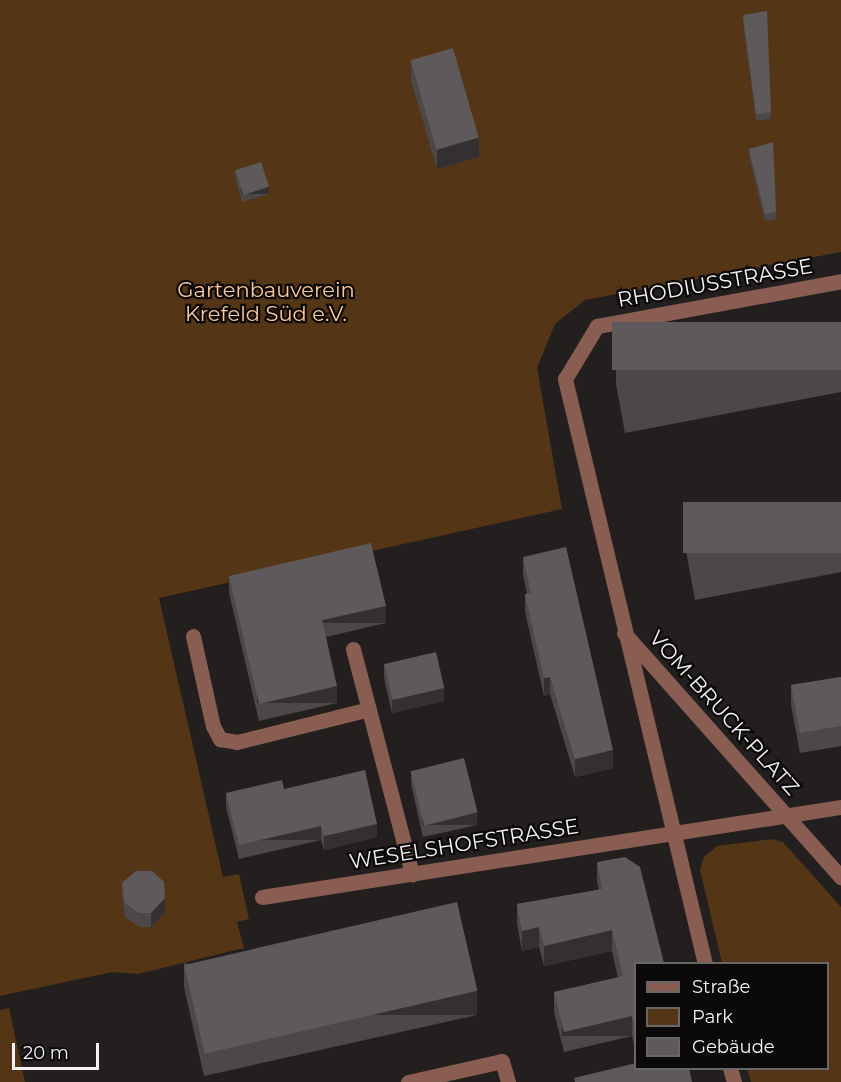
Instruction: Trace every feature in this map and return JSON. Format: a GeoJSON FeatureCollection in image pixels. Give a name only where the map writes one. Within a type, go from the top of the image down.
{"type":"FeatureCollection","features":[{"type":"Feature","properties":{"kind":"street","name":"RHODIUSSTRASSE"},"geometry":{"type":"LineString","coordinates":[[622,630],[565,379],[597,326],[841,281]]}},
{"type":"Feature","properties":{"kind":"street","name":"VOM-BRUCK-PLATZ"},"geometry":{"type":"LineString","coordinates":[[622,630],[841,877]]}},
{"type":"Feature","properties":{"kind":"street","name":"VOM-BRUCK-PLATZ"},"geometry":{"type":"LineString","coordinates":[[622,630],[705,962]]}},
{"type":"Feature","properties":{"kind":"street"},"geometry":{"type":"LineString","coordinates":[[193,636],[213,726],[220,739],[237,742],[369,709]]}},
{"type":"Feature","properties":{"kind":"street"},"geometry":{"type":"LineString","coordinates":[[353,649],[412,874]]}},
{"type":"Feature","properties":{"kind":"street"},"geometry":{"type":"LineString","coordinates":[[787,816],[841,807]]}},
{"type":"Feature","properties":{"kind":"street","name":"VOM-BRUCK-PLATZ"},"geometry":{"type":"LineString","coordinates":[[672,830],[787,816]]}},
{"type":"Feature","properties":{"kind":"street","name":"WESELSHOFSTRASSE"},"geometry":{"type":"LineString","coordinates":[[262,897],[672,830]]}},
{"type":"Feature","properties":{"kind":"street"},"geometry":{"type":"LineString","coordinates":[[408,1082],[502,1061],[508,1082]]}},
{"type":"Feature","properties":{"kind":"green space","name":"Gartenbauverein Krefeld Süd e.V."},"geometry":{"type":"Polygon","coordinates":[[[0,0],[841,0],[841,252],[585,300],[555,324],[537,368],[562,509],[159,598],[223,877],[239,874],[249,919],[237,922],[244,948],[138,974],[112,972],[0,996],[0,0]]]}},
{"type":"Feature","properties":{"kind":"green space"},"geometry":{"type":"Polygon","coordinates":[[[772,839],[783,842],[841,907],[841,1082],[751,1082],[747,1070],[829,1070],[829,962],[722,962],[700,870],[704,857],[717,846],[772,839]]]}},
{"type":"Feature","properties":{"kind":"green space"},"geometry":{"type":"Polygon","coordinates":[[[9,1008],[25,1082],[0,1082],[0,1010],[9,1008]]]}},
{"type":"Feature","properties":{"kind":"building"},"geometry":{"type":"Polygon","coordinates":[[[767,11],[771,112],[756,114],[743,15],[767,11]]]}},
{"type":"Feature","properties":{"kind":"building"},"geometry":{"type":"Polygon","coordinates":[[[453,48],[479,137],[436,150],[411,60],[453,48]]]}},
{"type":"Feature","properties":{"kind":"building"},"geometry":{"type":"Polygon","coordinates":[[[773,142],[776,212],[765,214],[749,149],[773,142]]]}},
{"type":"Feature","properties":{"kind":"building"},"geometry":{"type":"Polygon","coordinates":[[[261,162],[269,187],[243,195],[235,170],[261,162]]]}},
{"type":"Feature","properties":{"kind":"building"},"geometry":{"type":"Polygon","coordinates":[[[612,322],[841,322],[841,370],[612,370],[612,322]]]}},
{"type":"Feature","properties":{"kind":"building"},"geometry":{"type":"Polygon","coordinates":[[[683,502],[841,502],[841,553],[683,553],[683,502]]]}},
{"type":"Feature","properties":{"kind":"building"},"geometry":{"type":"Polygon","coordinates":[[[371,543],[386,606],[322,620],[337,686],[259,704],[229,576],[371,543]]]}},
{"type":"Feature","properties":{"kind":"building"},"geometry":{"type":"Polygon","coordinates":[[[566,547],[613,750],[575,759],[550,677],[544,678],[525,594],[531,593],[523,557],[566,547]]]}},
{"type":"Feature","properties":{"kind":"building"},"geometry":{"type":"Polygon","coordinates":[[[436,652],[444,688],[393,700],[384,664],[436,652]]]}},
{"type":"Feature","properties":{"kind":"building"},"geometry":{"type":"Polygon","coordinates":[[[841,677],[841,726],[800,733],[791,685],[841,677]]]}},
{"type":"Feature","properties":{"kind":"building"},"geometry":{"type":"Polygon","coordinates":[[[464,758],[478,812],[424,826],[411,771],[464,758]]]}},
{"type":"Feature","properties":{"kind":"building"},"geometry":{"type":"Polygon","coordinates":[[[365,770],[377,824],[324,836],[321,826],[239,845],[226,793],[282,780],[284,789],[365,770]]]}},
{"type":"Feature","properties":{"kind":"building"},"geometry":{"type":"Polygon","coordinates":[[[625,857],[640,867],[664,962],[634,962],[634,1024],[632,1016],[564,1032],[554,992],[623,976],[612,930],[544,946],[539,927],[522,931],[517,904],[602,889],[597,862],[625,857]]]}},
{"type":"Feature","properties":{"kind":"building"},"geometry":{"type":"Polygon","coordinates":[[[136,871],[152,871],[164,882],[165,898],[151,913],[139,913],[125,903],[122,883],[136,871]]]}},
{"type":"Feature","properties":{"kind":"building"},"geometry":{"type":"Polygon","coordinates":[[[457,902],[477,991],[205,1054],[184,965],[457,902]]]}},
{"type":"Feature","properties":{"kind":"building"},"geometry":{"type":"Polygon","coordinates":[[[634,1063],[634,1070],[689,1070],[692,1082],[575,1082],[574,1078],[634,1063]]]}}]}
